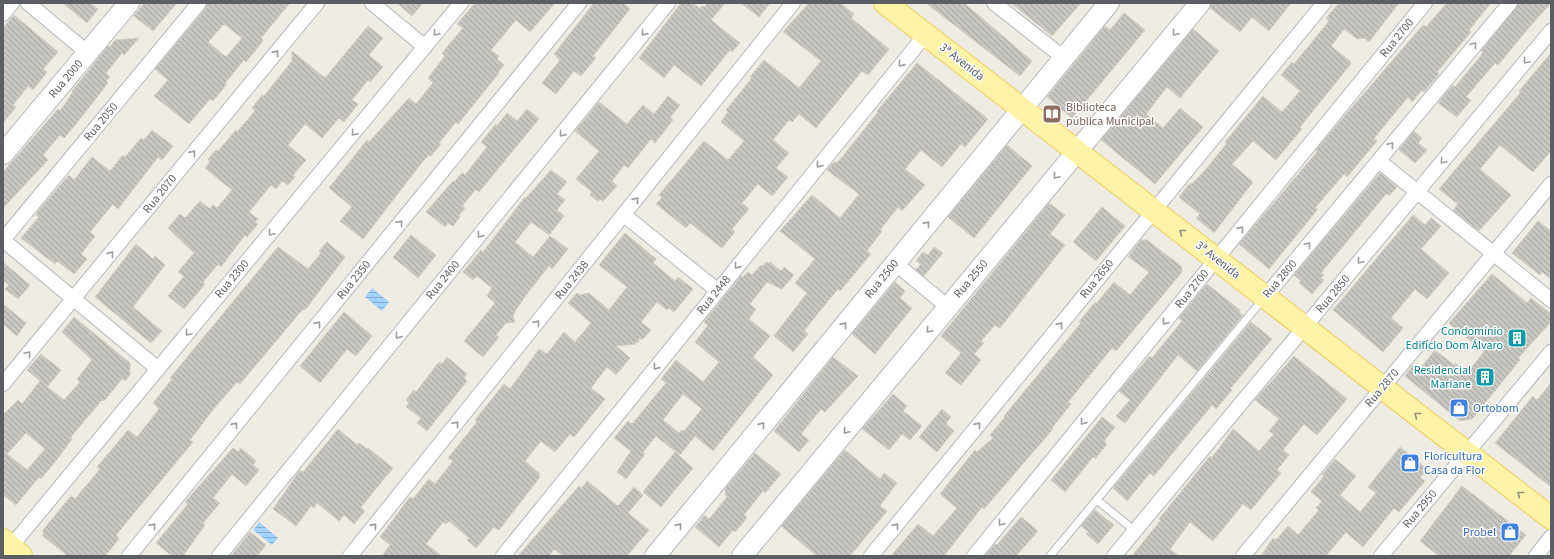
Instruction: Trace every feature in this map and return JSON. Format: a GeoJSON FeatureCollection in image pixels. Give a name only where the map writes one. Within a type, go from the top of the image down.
{"type":"FeatureCollection","features":[{"type":"Feature","properties":{"kind":"main road","name":"Rua 2000"},"geometry":{"type":"LineString","coordinates":[[3,154],[130,3]]}},
{"type":"Feature","properties":{"kind":"main road","name":"3ª Avenida"},"geometry":{"type":"LineString","coordinates":[[885,3],[1551,518]]}},
{"type":"Feature","properties":{"kind":"main road","name":"Rua 2500"},"geometry":{"type":"LineString","coordinates":[[655,556],[1109,3]]}},
{"type":"Feature","properties":{"kind":"main road","name":"Rua 2550"},"geometry":{"type":"LineString","coordinates":[[742,556],[1200,3]]}},
{"type":"Feature","properties":{"kind":"street"},"geometry":{"type":"LineString","coordinates":[[3,14],[12,3]]}},
{"type":"Feature","properties":{"kind":"street"},"geometry":{"type":"LineString","coordinates":[[28,3],[88,53]]}},
{"type":"Feature","properties":{"kind":"street","name":"Rua 2050"},"geometry":{"type":"LineString","coordinates":[[3,240],[199,3]]}},
{"type":"Feature","properties":{"kind":"street","name":"Rua 2070"},"geometry":{"type":"LineString","coordinates":[[3,384],[317,3]]}},
{"type":"Feature","properties":{"kind":"street"},"geometry":{"type":"LineString","coordinates":[[372,3],[425,47]]}},
{"type":"Feature","properties":{"kind":"street","name":"Rua 2300"},"geometry":{"type":"LineString","coordinates":[[10,550],[461,3]]}},
{"type":"Feature","properties":{"kind":"street","name":"Rua 2350"},"geometry":{"type":"LineString","coordinates":[[129,556],[579,3]]}},
{"type":"Feature","properties":{"kind":"street","name":"Rua 2400"},"geometry":{"type":"LineString","coordinates":[[219,556],[668,3]]}},
{"type":"Feature","properties":{"kind":"street","name":"Rua 2438"},"geometry":{"type":"LineString","coordinates":[[350,556],[793,3]]}},
{"type":"Feature","properties":{"kind":"street"},"geometry":{"type":"LineString","coordinates":[[994,3],[1064,58]]}},
{"type":"Feature","properties":{"kind":"street","name":"Rua 2650"},"geometry":{"type":"LineString","coordinates":[[871,556],[1324,3]]}},
{"type":"Feature","properties":{"kind":"street","name":"Rua 2700"},"geometry":{"type":"LineString","coordinates":[[974,556],[1425,3]]}},
{"type":"Feature","properties":{"kind":"street","name":"Rua 2800"},"geometry":{"type":"LineString","coordinates":[[1265,297],[1510,3]]}},
{"type":"Feature","properties":{"kind":"street","name":"Rua 2850"},"geometry":{"type":"LineString","coordinates":[[1114,556],[1551,32]]}},
{"type":"Feature","properties":{"kind":"street","name":"Rua 2448"},"geometry":{"type":"LineString","coordinates":[[503,556],[926,34]]}},
{"type":"Feature","properties":{"kind":"street"},"geometry":{"type":"LineString","coordinates":[[1379,161],[1551,300]]}},
{"type":"Feature","properties":{"kind":"street","name":"Rua 2870"},"geometry":{"type":"LineString","coordinates":[[1243,556],[1551,184]]}},
{"type":"Feature","properties":{"kind":"street"},"geometry":{"type":"LineString","coordinates":[[624,215],[718,291]]}},
{"type":"Feature","properties":{"kind":"street"},"geometry":{"type":"LineString","coordinates":[[3,240],[158,369]]}},
{"type":"Feature","properties":{"kind":"street"},"geometry":{"type":"LineString","coordinates":[[895,263],[948,307]]}},
{"type":"Feature","properties":{"kind":"street","name":"Rua 2950"},"geometry":{"type":"LineString","coordinates":[[1381,556],[1551,352]]}},
{"type":"Feature","properties":{"kind":"street"},"geometry":{"type":"LineString","coordinates":[[1536,556],[1551,537]]}},
{"type":"Feature","properties":{"kind":"lane","name":"Rua 2800"},"geometry":{"type":"LineString","coordinates":[[1050,556],[1265,297]]}},
{"type":"Feature","properties":{"kind":"lane"},"geometry":{"type":"LineString","coordinates":[[1096,500],[1135,531]]}},
{"type":"Feature","properties":{"kind":"water"},"geometry":{"type":"Polygon","coordinates":[[[372,288],[389,302],[382,311],[365,297],[372,288]]]}},
{"type":"Feature","properties":{"kind":"water"},"geometry":{"type":"Polygon","coordinates":[[[259,522],[278,538],[272,545],[253,530],[259,522]]]}},
{"type":"Feature","properties":{"kind":"building"},"geometry":{"type":"Polygon","coordinates":[[[63,3],[90,3],[98,9],[87,23],[63,3]]]}},
{"type":"Feature","properties":{"kind":"building"},"geometry":{"type":"Polygon","coordinates":[[[144,3],[177,3],[153,31],[134,16],[144,3]]]}},
{"type":"Feature","properties":{"kind":"building"},"geometry":{"type":"Polygon","coordinates":[[[207,3],[290,3],[261,38],[263,41],[246,62],[244,60],[225,83],[227,84],[213,101],[210,99],[189,124],[154,96],[168,80],[155,69],[206,8],[207,3]],[[224,24],[208,42],[226,57],[242,38],[224,24]]]}},
{"type":"Feature","properties":{"kind":"building"},"geometry":{"type":"Polygon","coordinates":[[[397,3],[423,3],[412,16],[397,3]]]}},
{"type":"Feature","properties":{"kind":"building"},"geometry":{"type":"Polygon","coordinates":[[[475,3],[555,3],[530,32],[516,20],[491,50],[499,56],[497,59],[504,65],[498,72],[499,73],[458,124],[456,122],[439,143],[441,144],[431,156],[429,155],[423,161],[363,239],[340,221],[352,207],[329,188],[367,140],[369,142],[409,98],[416,104],[433,83],[428,78],[445,56],[442,53],[463,28],[457,24],[475,3]]]}},
{"type":"Feature","properties":{"kind":"building"},"geometry":{"type":"Polygon","coordinates":[[[594,3],[623,3],[630,9],[593,56],[596,58],[581,76],[574,71],[556,94],[542,83],[560,60],[554,54],[594,3]]]}},
{"type":"Feature","properties":{"kind":"building"},"geometry":{"type":"Polygon","coordinates":[[[681,3],[693,3],[700,9],[708,3],[725,3],[711,20],[740,43],[732,52],[730,50],[701,86],[674,65],[664,78],[639,58],[681,3]]]}},
{"type":"Feature","properties":{"kind":"building"},"geometry":{"type":"Polygon","coordinates":[[[741,3],[770,3],[759,17],[741,3]]]}},
{"type":"Feature","properties":{"kind":"building"},"geometry":{"type":"Polygon","coordinates":[[[809,3],[840,3],[854,14],[851,18],[889,49],[868,75],[862,71],[816,128],[799,114],[792,122],[789,120],[773,140],[789,153],[776,168],[788,177],[772,196],[758,184],[742,203],[749,209],[732,229],[735,232],[722,248],[690,223],[686,228],[656,204],[662,198],[659,195],[704,141],[728,160],[744,141],[721,122],[728,112],[726,110],[752,78],[750,77],[764,60],[799,88],[821,61],[783,32],[809,3]]]}},
{"type":"Feature","properties":{"kind":"building"},"geometry":{"type":"Polygon","coordinates":[[[926,3],[964,3],[1032,61],[1020,76],[926,3]]]}},
{"type":"Feature","properties":{"kind":"building"},"geometry":{"type":"Polygon","coordinates":[[[1011,3],[1081,3],[1052,36],[1011,3]]]}},
{"type":"Feature","properties":{"kind":"building"},"geometry":{"type":"Polygon","coordinates":[[[1211,3],[1291,3],[1269,31],[1252,17],[1240,32],[1210,8],[1211,3]]]}},
{"type":"Feature","properties":{"kind":"building"},"geometry":{"type":"Polygon","coordinates":[[[1339,3],[1399,3],[1369,42],[1364,38],[1357,39],[1344,29],[1331,46],[1351,62],[1350,65],[1300,127],[1302,129],[1276,160],[1253,141],[1232,164],[1253,182],[1214,233],[1196,218],[1200,214],[1179,197],[1190,183],[1192,184],[1206,169],[1227,143],[1225,142],[1263,96],[1282,112],[1300,91],[1281,75],[1292,62],[1294,64],[1329,21],[1326,18],[1339,3]]]}},
{"type":"Feature","properties":{"kind":"building"},"geometry":{"type":"Polygon","coordinates":[[[1447,3],[1491,3],[1469,30],[1471,32],[1437,72],[1439,74],[1424,92],[1422,90],[1412,102],[1408,97],[1376,136],[1374,139],[1377,141],[1347,177],[1344,174],[1315,208],[1318,209],[1269,269],[1239,244],[1317,152],[1316,150],[1342,119],[1423,25],[1426,27],[1447,3]]]}},
{"type":"Feature","properties":{"kind":"building"},"geometry":{"type":"Polygon","coordinates":[[[1519,3],[1551,3],[1498,65],[1495,63],[1466,97],[1471,100],[1457,117],[1438,103],[1453,85],[1455,87],[1483,53],[1481,51],[1519,3]]]}},
{"type":"Feature","properties":{"kind":"building"},"geometry":{"type":"Polygon","coordinates":[[[1124,13],[1145,30],[1072,118],[1047,97],[1105,26],[1110,30],[1124,13]]]}},
{"type":"Feature","properties":{"kind":"building"},"geometry":{"type":"Polygon","coordinates":[[[14,15],[58,52],[43,69],[47,72],[33,90],[28,86],[13,105],[16,107],[3,123],[3,28],[14,15]]]}},
{"type":"Feature","properties":{"kind":"building"},"geometry":{"type":"Polygon","coordinates":[[[368,26],[383,38],[369,55],[383,67],[370,82],[368,80],[352,100],[358,104],[344,122],[339,118],[322,138],[305,124],[288,145],[306,160],[293,175],[295,177],[288,185],[282,181],[276,189],[271,185],[249,212],[258,219],[255,222],[258,224],[247,237],[245,235],[221,267],[218,264],[203,282],[205,284],[184,309],[168,296],[184,276],[178,272],[194,253],[168,228],[180,214],[185,218],[200,201],[210,209],[213,205],[217,208],[232,190],[205,168],[210,162],[208,159],[216,150],[218,151],[236,130],[237,132],[255,111],[252,108],[262,95],[264,96],[292,61],[292,51],[325,78],[368,26]]]}},
{"type":"Feature","properties":{"kind":"building"},"geometry":{"type":"Polygon","coordinates":[[[1193,29],[1219,51],[1180,98],[1167,87],[1146,114],[1163,128],[1180,108],[1203,127],[1155,184],[1101,140],[1193,29]]]}},
{"type":"Feature","properties":{"kind":"building"},"geometry":{"type":"Polygon","coordinates":[[[139,38],[124,55],[122,53],[106,73],[110,77],[106,81],[108,83],[76,124],[64,138],[60,135],[43,155],[48,160],[3,208],[3,172],[58,109],[60,111],[73,92],[72,91],[108,46],[110,47],[115,40],[139,38]]]}},
{"type":"Feature","properties":{"kind":"building"},"geometry":{"type":"Polygon","coordinates":[[[1551,53],[1551,151],[1533,172],[1500,145],[1480,169],[1511,195],[1479,231],[1453,210],[1458,204],[1439,189],[1521,92],[1519,91],[1551,53]]]}},
{"type":"Feature","properties":{"kind":"building"},"geometry":{"type":"Polygon","coordinates":[[[917,63],[988,119],[965,147],[961,144],[942,167],[921,150],[905,169],[925,185],[902,211],[898,207],[880,230],[882,231],[867,251],[871,254],[840,291],[838,289],[819,312],[804,331],[808,334],[793,352],[774,336],[807,293],[795,283],[815,259],[780,231],[812,195],[840,218],[859,194],[827,170],[833,163],[838,162],[878,112],[877,111],[917,63]]]}},
{"type":"Feature","properties":{"kind":"building"},"geometry":{"type":"Polygon","coordinates":[[[668,96],[680,105],[670,118],[673,120],[655,143],[651,139],[628,168],[624,165],[612,181],[617,186],[603,201],[600,199],[598,201],[590,195],[592,192],[576,179],[599,151],[575,131],[599,102],[627,124],[643,105],[654,114],[668,96]]]}},
{"type":"Feature","properties":{"kind":"building"},"geometry":{"type":"Polygon","coordinates":[[[527,109],[539,119],[479,192],[476,189],[462,206],[465,208],[453,226],[448,223],[445,227],[426,212],[453,181],[454,182],[462,173],[465,175],[487,147],[481,142],[496,124],[497,126],[507,113],[517,121],[527,109]]]}},
{"type":"Feature","properties":{"kind":"building"},"geometry":{"type":"Polygon","coordinates":[[[152,130],[173,146],[162,160],[158,157],[118,209],[113,204],[90,232],[95,236],[81,254],[87,259],[74,274],[57,261],[55,264],[21,238],[39,217],[36,215],[39,210],[69,175],[74,180],[92,157],[110,171],[123,155],[125,157],[141,138],[144,140],[152,130]]]}},
{"type":"Feature","properties":{"kind":"building"},"geometry":{"type":"Polygon","coordinates":[[[1414,131],[1422,138],[1418,143],[1427,150],[1415,163],[1399,150],[1414,131]]]}},
{"type":"Feature","properties":{"kind":"building"},"geometry":{"type":"Polygon","coordinates":[[[1007,145],[1032,166],[974,238],[948,217],[1007,145]]]}},
{"type":"Feature","properties":{"kind":"building"},"geometry":{"type":"Polygon","coordinates":[[[551,170],[567,182],[557,194],[565,200],[557,210],[564,216],[549,235],[531,222],[515,242],[533,257],[550,236],[568,249],[552,269],[549,266],[529,291],[515,311],[513,316],[515,322],[506,323],[496,335],[499,337],[483,357],[464,341],[495,303],[487,296],[492,288],[477,276],[473,280],[463,272],[481,250],[483,252],[525,197],[526,198],[551,170]]]}},
{"type":"Feature","properties":{"kind":"building"},"geometry":{"type":"Polygon","coordinates":[[[1380,173],[1397,187],[1390,195],[1386,194],[1321,273],[1324,275],[1321,278],[1324,280],[1312,294],[1299,283],[1301,281],[1294,275],[1380,173]]]}},
{"type":"Feature","properties":{"kind":"building"},"geometry":{"type":"Polygon","coordinates":[[[1049,203],[1065,215],[1050,234],[1065,245],[1000,328],[995,325],[981,341],[984,343],[974,354],[981,360],[961,385],[945,373],[961,353],[941,336],[1049,203]]]}},
{"type":"Feature","properties":{"kind":"building"},"geometry":{"type":"Polygon","coordinates":[[[1102,207],[1125,226],[1096,261],[1073,242],[1102,207]]]}},
{"type":"Feature","properties":{"kind":"building"},"geometry":{"type":"Polygon","coordinates":[[[1413,215],[1425,225],[1431,218],[1441,226],[1421,249],[1449,273],[1427,299],[1415,289],[1391,318],[1403,328],[1383,352],[1333,310],[1413,215]]]}},
{"type":"Feature","properties":{"kind":"building"},"geometry":{"type":"Polygon","coordinates":[[[1538,221],[1551,231],[1551,279],[1542,272],[1540,275],[1512,253],[1538,221]]]}},
{"type":"Feature","properties":{"kind":"building"},"geometry":{"type":"Polygon","coordinates":[[[625,233],[656,259],[653,263],[675,281],[678,277],[693,289],[674,312],[669,308],[667,310],[657,302],[641,322],[651,330],[643,339],[638,339],[639,342],[635,342],[636,344],[616,346],[630,358],[616,375],[607,367],[591,388],[605,399],[574,437],[570,434],[555,452],[541,441],[525,461],[540,474],[540,477],[499,530],[494,527],[476,548],[467,540],[469,538],[449,521],[446,524],[443,522],[426,544],[442,556],[382,556],[390,545],[380,537],[410,497],[413,499],[429,479],[435,484],[453,461],[448,458],[477,422],[475,420],[504,384],[510,389],[539,349],[547,354],[564,332],[575,342],[591,323],[568,303],[577,293],[579,295],[589,293],[609,310],[627,287],[599,265],[625,233]]]}},
{"type":"Feature","properties":{"kind":"building"},"geometry":{"type":"Polygon","coordinates":[[[411,235],[436,255],[418,278],[393,257],[411,235]]]}},
{"type":"Feature","properties":{"kind":"building"},"geometry":{"type":"Polygon","coordinates":[[[1141,240],[1147,240],[1181,266],[1182,272],[1116,351],[1112,348],[1068,402],[1071,404],[1052,428],[1053,429],[984,509],[982,507],[944,556],[891,556],[918,524],[933,536],[957,508],[940,494],[975,450],[977,452],[993,438],[990,435],[1005,417],[1004,416],[1081,323],[1079,322],[1095,302],[1096,304],[1114,282],[1130,295],[1149,272],[1128,257],[1141,240]]]}},
{"type":"Feature","properties":{"kind":"building"},"geometry":{"type":"Polygon","coordinates":[[[327,242],[345,257],[305,310],[303,309],[240,384],[237,382],[212,411],[190,440],[193,442],[116,535],[119,539],[105,556],[68,556],[43,536],[43,530],[71,496],[75,499],[100,469],[97,467],[128,430],[137,437],[159,409],[153,403],[172,379],[170,378],[278,247],[308,269],[321,253],[319,251],[327,242]]]}},
{"type":"Feature","properties":{"kind":"building"},"geometry":{"type":"Polygon","coordinates":[[[136,244],[153,259],[155,256],[165,265],[133,307],[162,331],[151,343],[95,297],[136,244]]]}},
{"type":"Feature","properties":{"kind":"building"},"geometry":{"type":"Polygon","coordinates":[[[934,247],[943,253],[924,276],[916,270],[921,264],[916,261],[923,252],[928,255],[934,247]]]}},
{"type":"Feature","properties":{"kind":"building"},"geometry":{"type":"Polygon","coordinates":[[[3,262],[30,285],[18,299],[5,289],[9,285],[3,280],[3,262]]]}},
{"type":"Feature","properties":{"kind":"building"},"geometry":{"type":"Polygon","coordinates":[[[766,262],[769,264],[770,262],[781,271],[784,267],[794,275],[782,289],[767,282],[750,304],[756,309],[749,319],[770,336],[753,357],[773,375],[713,451],[695,436],[680,455],[656,436],[643,452],[645,454],[626,479],[617,472],[631,451],[614,438],[628,421],[632,424],[666,383],[661,379],[676,360],[703,382],[719,362],[695,342],[708,325],[704,322],[741,276],[743,277],[748,272],[752,275],[761,265],[763,266],[766,262]],[[683,394],[663,420],[679,433],[682,430],[684,431],[702,409],[683,394]]]}},
{"type":"Feature","properties":{"kind":"building"},"geometry":{"type":"Polygon","coordinates":[[[1492,274],[1527,303],[1531,298],[1551,314],[1551,322],[1518,358],[1520,360],[1472,419],[1460,421],[1405,376],[1413,365],[1419,370],[1435,350],[1467,373],[1484,352],[1449,323],[1492,274]]]}},
{"type":"Feature","properties":{"kind":"building"},"geometry":{"type":"Polygon","coordinates":[[[895,282],[905,291],[900,298],[912,308],[875,354],[852,334],[895,282]]]}},
{"type":"Feature","properties":{"kind":"building"},"geometry":{"type":"Polygon","coordinates":[[[1207,284],[1240,310],[1239,312],[1243,315],[1197,371],[1178,355],[1125,423],[1116,416],[1130,400],[1119,391],[1150,356],[1152,358],[1182,321],[1179,318],[1207,284]]]}},
{"type":"Feature","properties":{"kind":"building"},"geometry":{"type":"Polygon","coordinates":[[[3,304],[26,323],[17,336],[3,324],[3,304]]]}},
{"type":"Feature","properties":{"kind":"building"},"geometry":{"type":"Polygon","coordinates":[[[344,312],[372,336],[356,356],[347,349],[320,383],[300,366],[344,312]]]}},
{"type":"Feature","properties":{"kind":"building"},"geometry":{"type":"Polygon","coordinates":[[[74,317],[130,363],[130,375],[125,381],[122,379],[104,401],[102,400],[70,438],[72,439],[55,462],[41,479],[39,477],[16,505],[3,495],[3,415],[18,400],[22,404],[40,381],[64,400],[80,382],[77,379],[92,360],[62,332],[74,317]],[[26,433],[7,454],[27,470],[45,449],[26,433]]]}},
{"type":"Feature","properties":{"kind":"building"},"geometry":{"type":"Polygon","coordinates":[[[1251,322],[1272,339],[1230,389],[1232,390],[1216,409],[1212,405],[1154,476],[1150,473],[1127,501],[1113,488],[1251,322]]]}},
{"type":"Feature","properties":{"kind":"building"},"geometry":{"type":"Polygon","coordinates":[[[41,354],[61,370],[47,387],[27,370],[41,354]]]}},
{"type":"Feature","properties":{"kind":"building"},"geometry":{"type":"Polygon","coordinates":[[[1294,356],[1347,399],[1317,435],[1304,424],[1283,450],[1289,455],[1277,470],[1281,473],[1251,510],[1243,504],[1213,541],[1190,522],[1170,549],[1179,556],[1132,556],[1161,520],[1159,519],[1210,456],[1211,458],[1217,451],[1233,429],[1259,451],[1274,434],[1269,431],[1279,419],[1255,400],[1294,356]]]}},
{"type":"Feature","properties":{"kind":"building"},"geometry":{"type":"Polygon","coordinates":[[[447,357],[467,374],[464,378],[467,381],[427,431],[417,423],[421,418],[406,407],[409,403],[406,400],[414,390],[416,392],[439,362],[442,364],[447,357]]]}},
{"type":"Feature","properties":{"kind":"building"},"geometry":{"type":"Polygon","coordinates":[[[833,357],[858,376],[825,412],[821,409],[801,434],[809,440],[799,452],[774,431],[833,357]]]}},
{"type":"Feature","properties":{"kind":"building"},"geometry":{"type":"Polygon","coordinates":[[[1551,383],[1551,487],[1495,443],[1533,396],[1537,400],[1551,383]]]}},
{"type":"Feature","properties":{"kind":"building"},"geometry":{"type":"Polygon","coordinates":[[[893,394],[907,406],[903,411],[922,426],[910,440],[902,434],[889,450],[862,429],[893,394]]]}},
{"type":"Feature","properties":{"kind":"building"},"geometry":{"type":"Polygon","coordinates":[[[942,409],[951,417],[946,424],[954,431],[937,452],[919,437],[942,409]]]}},
{"type":"Feature","properties":{"kind":"building"},"geometry":{"type":"Polygon","coordinates":[[[1102,417],[1115,427],[1104,441],[1107,444],[1095,459],[1093,457],[1065,492],[1051,480],[1102,417]]]}},
{"type":"Feature","properties":{"kind":"building"},"geometry":{"type":"Polygon","coordinates":[[[338,429],[357,445],[359,443],[367,449],[368,448],[393,468],[361,507],[365,511],[354,524],[344,515],[339,521],[317,503],[314,508],[311,506],[296,526],[273,509],[300,470],[303,472],[338,429]]]}},
{"type":"Feature","properties":{"kind":"building"},"geometry":{"type":"Polygon","coordinates":[[[1400,447],[1427,469],[1420,478],[1425,481],[1399,512],[1394,508],[1363,547],[1346,532],[1326,556],[1261,556],[1273,538],[1276,540],[1288,526],[1298,535],[1319,510],[1316,508],[1322,501],[1311,492],[1335,459],[1356,476],[1340,495],[1360,512],[1376,493],[1368,487],[1400,447]]]}},
{"type":"Feature","properties":{"kind":"building"},"geometry":{"type":"Polygon","coordinates":[[[233,448],[238,452],[241,448],[256,461],[253,465],[259,470],[246,486],[232,474],[213,498],[220,503],[203,523],[205,525],[183,556],[172,556],[156,543],[188,504],[185,502],[233,448]]]}},
{"type":"Feature","properties":{"kind":"building"},"geometry":{"type":"Polygon","coordinates":[[[845,450],[880,479],[884,473],[897,483],[880,506],[887,511],[850,556],[817,556],[781,526],[845,450]]]}},
{"type":"Feature","properties":{"kind":"building"},"geometry":{"type":"Polygon","coordinates":[[[675,452],[693,468],[661,507],[643,492],[675,452]]]}},
{"type":"Feature","properties":{"kind":"building"},"geometry":{"type":"Polygon","coordinates":[[[755,453],[781,474],[765,493],[763,491],[744,515],[747,518],[735,532],[733,530],[719,547],[695,527],[705,515],[709,519],[727,497],[724,490],[755,453]]]}},
{"type":"Feature","properties":{"kind":"building"},"geometry":{"type":"Polygon","coordinates":[[[587,481],[618,506],[634,487],[643,495],[628,513],[649,530],[627,556],[563,556],[554,549],[549,556],[518,556],[579,486],[582,488],[587,481]]]}},
{"type":"Feature","properties":{"kind":"building"},"geometry":{"type":"Polygon","coordinates":[[[1462,486],[1526,535],[1509,556],[1439,556],[1420,541],[1462,486]]]}},
{"type":"Feature","properties":{"kind":"building"},"geometry":{"type":"Polygon","coordinates":[[[1095,510],[1114,525],[1098,544],[1086,534],[1089,532],[1081,526],[1095,510]]]}},
{"type":"Feature","properties":{"kind":"building"},"geometry":{"type":"Polygon","coordinates":[[[1021,517],[1038,531],[1016,556],[985,556],[995,544],[997,545],[1021,517]]]}},
{"type":"Feature","properties":{"kind":"building"},"geometry":{"type":"Polygon","coordinates":[[[250,532],[266,545],[257,556],[231,556],[250,532]]]}},
{"type":"Feature","properties":{"kind":"place","name":"Biblioteca pública Municipal"},"geometry":{"type":"Point","coordinates":[1052,114]}},
{"type":"Feature","properties":{"kind":"place","name":"Condomínio Edifício Dom Álvaro"},"geometry":{"type":"Point","coordinates":[1517,338]}},
{"type":"Feature","properties":{"kind":"place","name":"Residencial Mariane"},"geometry":{"type":"Point","coordinates":[1485,377]}},
{"type":"Feature","properties":{"kind":"place","name":"Ortobom"},"geometry":{"type":"Point","coordinates":[1459,408]}},
{"type":"Feature","properties":{"kind":"place","name":"Floricultura Casa da Flor"},"geometry":{"type":"Point","coordinates":[1410,463]}},
{"type":"Feature","properties":{"kind":"place","name":"Probel"},"geometry":{"type":"Point","coordinates":[1510,532]}}]}
